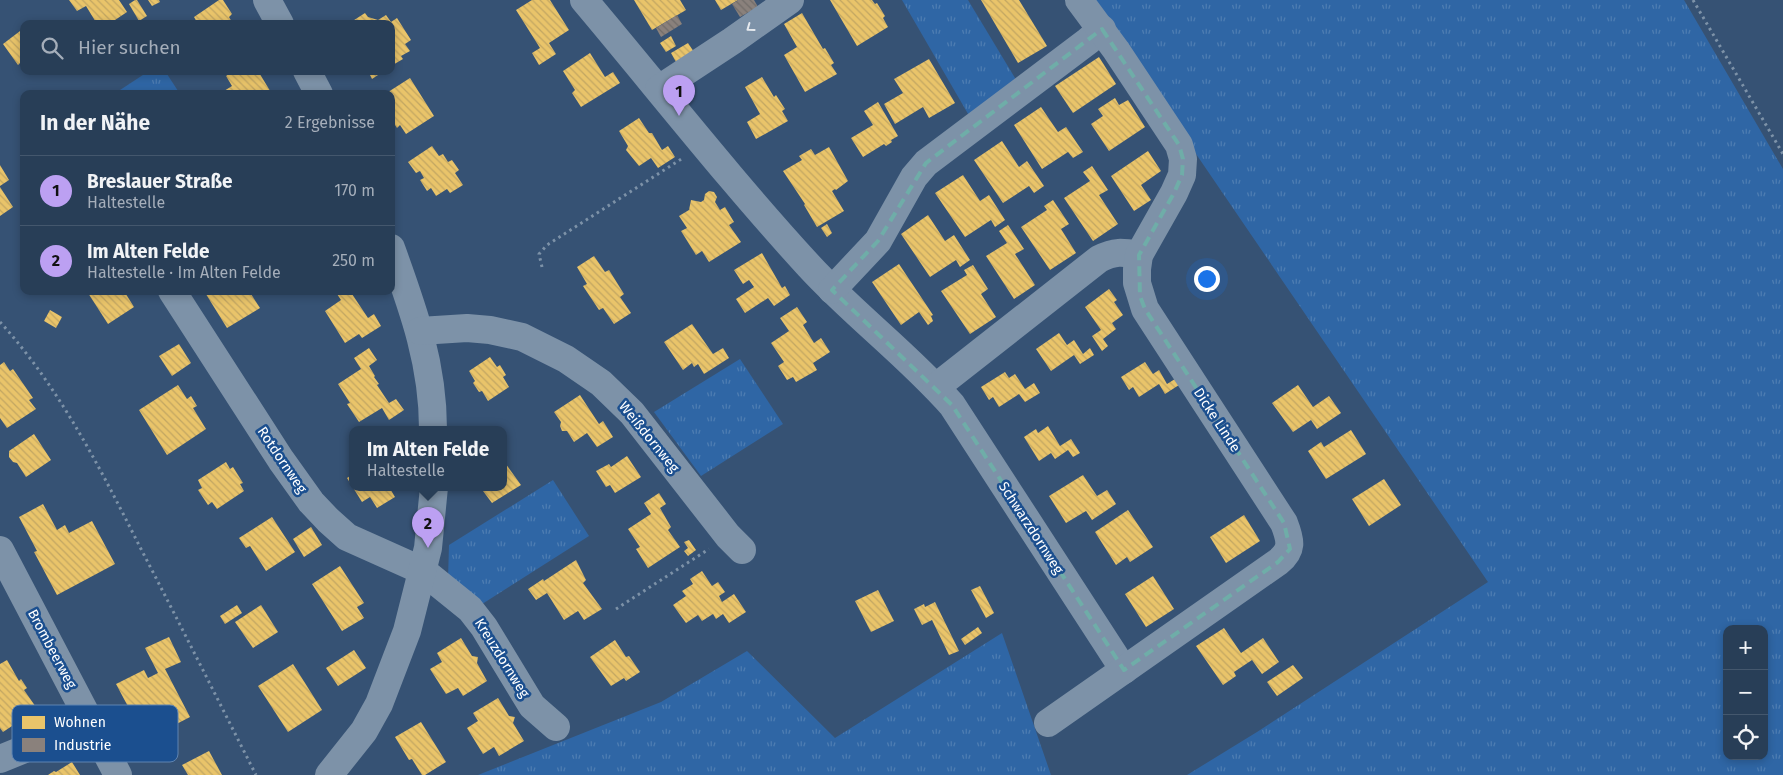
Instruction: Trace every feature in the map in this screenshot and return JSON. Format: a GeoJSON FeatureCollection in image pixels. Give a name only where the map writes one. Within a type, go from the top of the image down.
{"type":"FeatureCollection","features":[{"type":"Feature","properties":{"kind":"street"},"geometry":{"type":"LineString","coordinates":[[267,0],[278,20]]}},
{"type":"Feature","properties":{"kind":"street","name":"Schwarzdornweg"},"geometry":{"type":"LineString","coordinates":[[584,0],[787,242],[832,290],[936,387],[952,405],[1124,670]]}},
{"type":"Feature","properties":{"kind":"street"},"geometry":{"type":"LineString","coordinates":[[659,89],[790,0]]}},
{"type":"Feature","properties":{"kind":"street","name":"Dicke Linde"},"geometry":{"type":"LineString","coordinates":[[1048,723],[1278,562],[1290,549],[1289,535],[1284,523],[1145,310],[1137,283],[1139,254],[1174,193],[1182,175],[1183,159],[1179,145],[1102,29],[1078,0]]}},
{"type":"Feature","properties":{"kind":"street"},"geometry":{"type":"LineString","coordinates":[[832,290],[878,241],[914,177],[926,163],[1102,29]]}},
{"type":"Feature","properties":{"kind":"street"},"geometry":{"type":"LineString","coordinates":[[308,75],[317,90]]}},
{"type":"Feature","properties":{"kind":"street"},"geometry":{"type":"LineString","coordinates":[[936,387],[1099,259],[1111,253],[1139,254]]}},
{"type":"Feature","properties":{"kind":"street"},"geometry":{"type":"LineString","coordinates":[[395,259],[420,331],[430,378],[434,426]]}},
{"type":"Feature","properties":{"kind":"street","name":"Rotdornweg"},"geometry":{"type":"LineString","coordinates":[[179,296],[281,460],[311,502],[347,537],[423,571]]}},
{"type":"Feature","properties":{"kind":"street","name":"Weißdornweg"},"geometry":{"type":"LineString","coordinates":[[420,331],[467,328],[490,330],[522,338],[566,358],[601,383],[632,413],[735,543]]}},
{"type":"Feature","properties":{"kind":"street"},"geometry":{"type":"LineString","coordinates":[[329,775],[364,731],[379,704],[407,631],[428,548],[434,491]]}},
{"type":"Feature","properties":{"kind":"street","name":"Brombeerweg"},"geometry":{"type":"LineString","coordinates":[[0,550],[82,705]]}},
{"type":"Feature","properties":{"kind":"street","name":"Kreuzdornweg"},"geometry":{"type":"LineString","coordinates":[[423,571],[470,609],[484,627],[532,706],[556,727]]}},
{"type":"Feature","properties":{"kind":"street"},"geometry":{"type":"LineString","coordinates":[[0,759],[12,754]]}},
{"type":"Feature","properties":{"kind":"street","name":"Brombeerweg"},"geometry":{"type":"LineString","coordinates":[[111,762],[118,775]]}},
{"type":"Feature","properties":{"kind":"path"},"geometry":{"type":"LineString","coordinates":[[1693,0],[1783,154]]}},
{"type":"Feature","properties":{"kind":"path"},"geometry":{"type":"LineString","coordinates":[[542,267],[539,254],[547,245],[704,145]]}},
{"type":"Feature","properties":{"kind":"path"},"geometry":{"type":"LineString","coordinates":[[0,322],[43,374],[76,427],[256,775]]}},
{"type":"Feature","properties":{"kind":"path"},"geometry":{"type":"LineString","coordinates":[[616,609],[735,543]]}},
{"type":"Feature","properties":{"kind":"highlighted area"},"geometry":{"type":"Polygon","coordinates":[[[1102,29],[1179,145],[1183,159],[1182,175],[1174,193],[1139,255],[1140,296],[1145,309],[1284,523],[1290,549],[1278,562],[1124,670],[952,405],[832,290],[878,241],[926,163],[1102,29]]]}},
{"type":"Feature","properties":{"kind":"green space"},"geometry":{"type":"Polygon","coordinates":[[[902,0],[968,0],[1018,83],[971,119],[902,0]]]}},
{"type":"Feature","properties":{"kind":"green space"},"geometry":{"type":"Polygon","coordinates":[[[1091,0],[1684,0],[1783,169],[1783,775],[1187,775],[1257,732],[1488,582],[1091,0]]]}},
{"type":"Feature","properties":{"kind":"green space"},"geometry":{"type":"Polygon","coordinates":[[[143,75],[168,75],[177,90],[120,90],[143,75]]]}},
{"type":"Feature","properties":{"kind":"green space"},"geometry":{"type":"Polygon","coordinates":[[[740,359],[783,424],[701,476],[654,412],[740,359]]]}},
{"type":"Feature","properties":{"kind":"green space"},"geometry":{"type":"Polygon","coordinates":[[[553,480],[589,536],[479,606],[448,580],[449,545],[553,480]]]}},
{"type":"Feature","properties":{"kind":"green space"},"geometry":{"type":"Polygon","coordinates":[[[1002,633],[1051,775],[478,775],[661,702],[747,651],[835,738],[1002,633]]]}},
{"type":"Feature","properties":{"kind":"building: Wohnen"},"geometry":{"type":"Polygon","coordinates":[[[69,0],[119,0],[127,12],[115,20],[95,20],[86,6],[77,11],[69,0]]]}},
{"type":"Feature","properties":{"kind":"building: Wohnen"},"geometry":{"type":"Polygon","coordinates":[[[137,0],[147,16],[138,20],[129,4],[137,0]]]}},
{"type":"Feature","properties":{"kind":"building: Wohnen"},"geometry":{"type":"Polygon","coordinates":[[[148,0],[159,0],[160,2],[152,6],[148,0]]]}},
{"type":"Feature","properties":{"kind":"building: Wohnen"},"geometry":{"type":"Polygon","coordinates":[[[219,0],[223,0],[232,14],[229,17],[231,20],[196,20],[194,17],[219,0]]]}},
{"type":"Feature","properties":{"kind":"building: Wohnen"},"geometry":{"type":"Polygon","coordinates":[[[532,0],[550,0],[569,30],[549,43],[556,54],[539,65],[532,53],[540,48],[516,10],[532,0]]]}},
{"type":"Feature","properties":{"kind":"building: Wohnen"},"geometry":{"type":"Polygon","coordinates":[[[634,0],[680,0],[686,10],[652,30],[634,0]]]}},
{"type":"Feature","properties":{"kind":"building: Wohnen"},"geometry":{"type":"Polygon","coordinates":[[[715,0],[738,0],[721,10],[715,0]]]}},
{"type":"Feature","properties":{"kind":"building: Wohnen"},"geometry":{"type":"Polygon","coordinates":[[[830,0],[872,0],[875,4],[877,3],[885,16],[883,18],[888,27],[857,46],[830,0]]]}},
{"type":"Feature","properties":{"kind":"building: Wohnen"},"geometry":{"type":"Polygon","coordinates":[[[981,0],[1019,0],[1047,46],[1018,63],[981,0]]]}},
{"type":"Feature","properties":{"kind":"building: Wohnen"},"geometry":{"type":"Polygon","coordinates":[[[365,13],[368,17],[378,20],[354,20],[365,13]]]}},
{"type":"Feature","properties":{"kind":"building: Wohnen"},"geometry":{"type":"Polygon","coordinates":[[[802,13],[823,49],[825,48],[834,63],[831,65],[837,74],[805,92],[784,55],[797,47],[784,24],[802,13]]]}},
{"type":"Feature","properties":{"kind":"building: Wohnen"},"geometry":{"type":"Polygon","coordinates":[[[386,15],[390,20],[378,20],[386,15]]]}},
{"type":"Feature","properties":{"kind":"building: Wohnen"},"geometry":{"type":"Polygon","coordinates":[[[397,18],[411,40],[405,44],[410,51],[401,56],[403,59],[395,64],[394,20],[397,18]]]}},
{"type":"Feature","properties":{"kind":"building: Wohnen"},"geometry":{"type":"Polygon","coordinates":[[[20,31],[20,63],[18,65],[3,44],[20,31]]]}},
{"type":"Feature","properties":{"kind":"building: Wohnen"},"geometry":{"type":"Polygon","coordinates":[[[671,36],[676,46],[666,52],[660,43],[671,36]]]}},
{"type":"Feature","properties":{"kind":"building: Wohnen"},"geometry":{"type":"Polygon","coordinates":[[[688,43],[694,52],[676,62],[671,53],[688,43]]]}},
{"type":"Feature","properties":{"kind":"building: Wohnen"},"geometry":{"type":"Polygon","coordinates":[[[590,53],[605,77],[613,72],[620,83],[581,107],[572,93],[575,90],[563,71],[590,53]]]}},
{"type":"Feature","properties":{"kind":"building: Wohnen"},"geometry":{"type":"Polygon","coordinates":[[[1099,57],[1116,84],[1073,113],[1055,86],[1099,57]]]}},
{"type":"Feature","properties":{"kind":"building: Wohnen"},"geometry":{"type":"Polygon","coordinates":[[[929,59],[955,103],[929,118],[923,107],[895,124],[884,104],[903,93],[894,79],[929,59]]]}},
{"type":"Feature","properties":{"kind":"building: Wohnen"},"geometry":{"type":"Polygon","coordinates":[[[260,75],[270,90],[226,90],[232,86],[226,76],[260,75]]]}},
{"type":"Feature","properties":{"kind":"building: Wohnen"},"geometry":{"type":"Polygon","coordinates":[[[370,75],[378,75],[372,79],[370,75]]]}},
{"type":"Feature","properties":{"kind":"building: Wohnen"},"geometry":{"type":"Polygon","coordinates":[[[762,77],[774,97],[776,95],[785,109],[782,111],[788,121],[756,139],[747,122],[760,114],[745,87],[762,77]]]}},
{"type":"Feature","properties":{"kind":"building: Wohnen"},"geometry":{"type":"Polygon","coordinates":[[[410,78],[434,116],[406,134],[400,125],[397,128],[395,125],[395,90],[391,90],[410,78]]]}},
{"type":"Feature","properties":{"kind":"building: Wohnen"},"geometry":{"type":"Polygon","coordinates":[[[1115,98],[1119,105],[1128,100],[1145,127],[1109,151],[1091,124],[1103,116],[1098,109],[1115,98]]]}},
{"type":"Feature","properties":{"kind":"building: Wohnen"},"geometry":{"type":"Polygon","coordinates":[[[878,102],[898,136],[886,146],[884,144],[863,157],[851,138],[873,125],[864,111],[878,102]]]}},
{"type":"Feature","properties":{"kind":"building: Wohnen"},"geometry":{"type":"Polygon","coordinates":[[[1041,107],[1058,132],[1066,127],[1083,152],[1073,158],[1068,152],[1042,169],[1014,125],[1041,107]]]}},
{"type":"Feature","properties":{"kind":"building: Wohnen"},"geometry":{"type":"Polygon","coordinates":[[[639,118],[649,133],[652,133],[662,150],[668,146],[675,157],[658,168],[651,158],[639,166],[626,150],[628,146],[619,131],[639,118]]]}},
{"type":"Feature","properties":{"kind":"building: Wohnen"},"geometry":{"type":"Polygon","coordinates":[[[1002,141],[1019,167],[1027,161],[1044,186],[1034,193],[1029,186],[1003,203],[974,160],[1002,141]]]}},
{"type":"Feature","properties":{"kind":"building: Wohnen"},"geometry":{"type":"Polygon","coordinates":[[[432,146],[439,156],[443,154],[448,162],[452,160],[459,170],[455,173],[463,185],[450,193],[447,189],[436,196],[431,188],[427,191],[420,180],[424,178],[420,171],[416,173],[408,162],[432,146]]]}},
{"type":"Feature","properties":{"kind":"building: Wohnen"},"geometry":{"type":"Polygon","coordinates":[[[829,147],[848,181],[832,191],[844,211],[817,227],[805,204],[783,171],[802,160],[799,156],[811,149],[815,155],[829,147]]]}},
{"type":"Feature","properties":{"kind":"building: Wohnen"},"geometry":{"type":"Polygon","coordinates":[[[1148,151],[1161,171],[1141,185],[1151,200],[1134,211],[1111,176],[1148,151]]]}},
{"type":"Feature","properties":{"kind":"building: Wohnen"},"geometry":{"type":"Polygon","coordinates":[[[0,165],[9,180],[0,186],[0,165]]]}},
{"type":"Feature","properties":{"kind":"building: Wohnen"},"geometry":{"type":"Polygon","coordinates":[[[1092,166],[1108,190],[1099,195],[1118,224],[1093,241],[1064,198],[1090,181],[1083,172],[1092,166]]]}},
{"type":"Feature","properties":{"kind":"building: Wohnen"},"geometry":{"type":"Polygon","coordinates":[[[963,175],[980,201],[989,195],[1005,220],[995,227],[991,220],[965,237],[935,193],[963,175]]]}},
{"type":"Feature","properties":{"kind":"building: Wohnen"},"geometry":{"type":"Polygon","coordinates":[[[0,187],[13,207],[0,216],[0,187]]]}},
{"type":"Feature","properties":{"kind":"building: Wohnen"},"geometry":{"type":"Polygon","coordinates":[[[709,191],[714,192],[717,197],[715,202],[720,210],[725,207],[734,222],[729,225],[741,242],[709,262],[702,251],[696,255],[681,231],[687,228],[679,216],[689,210],[691,200],[701,202],[709,191]]]}},
{"type":"Feature","properties":{"kind":"building: Wohnen"},"geometry":{"type":"Polygon","coordinates":[[[1053,200],[1069,224],[1061,229],[1076,253],[1050,270],[1021,227],[1047,210],[1044,206],[1053,200]]]}},
{"type":"Feature","properties":{"kind":"building: Wohnen"},"geometry":{"type":"Polygon","coordinates":[[[928,215],[945,241],[954,235],[970,260],[960,267],[956,260],[930,277],[901,234],[928,215]]]}},
{"type":"Feature","properties":{"kind":"building: Wohnen"},"geometry":{"type":"Polygon","coordinates":[[[827,224],[832,233],[827,237],[821,228],[827,224]]]}},
{"type":"Feature","properties":{"kind":"building: Wohnen"},"geometry":{"type":"Polygon","coordinates":[[[1008,225],[1024,249],[1015,254],[1035,285],[1014,299],[986,256],[1007,243],[999,231],[1008,225]]]}},
{"type":"Feature","properties":{"kind":"building: Wohnen"},"geometry":{"type":"Polygon","coordinates":[[[762,253],[782,288],[785,286],[790,295],[774,306],[768,298],[745,313],[736,299],[754,287],[749,280],[743,284],[734,270],[762,253]]]}},
{"type":"Feature","properties":{"kind":"building: Wohnen"},"geometry":{"type":"Polygon","coordinates":[[[594,256],[605,272],[609,270],[624,294],[620,297],[631,313],[614,324],[603,308],[599,310],[583,286],[587,284],[577,267],[594,256]]]}},
{"type":"Feature","properties":{"kind":"building: Wohnen"},"geometry":{"type":"Polygon","coordinates":[[[899,264],[933,315],[931,316],[933,321],[928,325],[919,312],[901,325],[872,282],[899,264]]]}},
{"type":"Feature","properties":{"kind":"building: Wohnen"},"geometry":{"type":"Polygon","coordinates":[[[973,265],[988,289],[981,294],[996,317],[970,334],[941,291],[967,275],[964,270],[973,265]]]}},
{"type":"Feature","properties":{"kind":"building: Wohnen"},"geometry":{"type":"Polygon","coordinates":[[[1109,289],[1117,300],[1114,302],[1123,315],[1112,323],[1116,329],[1103,339],[1108,346],[1102,351],[1092,336],[1101,330],[1085,307],[1109,289]]]}},
{"type":"Feature","properties":{"kind":"building: Wohnen"},"geometry":{"type":"Polygon","coordinates":[[[89,295],[126,295],[134,307],[108,324],[89,295]]]}},
{"type":"Feature","properties":{"kind":"building: Wohnen"},"geometry":{"type":"Polygon","coordinates":[[[206,295],[252,295],[260,308],[227,328],[206,295]]]}},
{"type":"Feature","properties":{"kind":"building: Wohnen"},"geometry":{"type":"Polygon","coordinates":[[[338,295],[353,295],[368,318],[374,314],[381,326],[362,338],[359,334],[345,343],[325,311],[341,300],[338,295]]]}},
{"type":"Feature","properties":{"kind":"building: Wohnen"},"geometry":{"type":"Polygon","coordinates":[[[797,307],[807,322],[803,325],[814,343],[821,338],[830,352],[813,363],[817,370],[796,382],[793,377],[787,380],[778,366],[784,362],[771,343],[789,331],[780,318],[797,307]]]}},
{"type":"Feature","properties":{"kind":"building: Wohnen"},"geometry":{"type":"Polygon","coordinates":[[[50,310],[62,317],[56,328],[44,321],[50,310]]]}},
{"type":"Feature","properties":{"kind":"building: Wohnen"},"geometry":{"type":"Polygon","coordinates":[[[692,324],[713,354],[723,348],[729,358],[704,374],[698,364],[694,367],[692,363],[683,370],[664,342],[692,324]]]}},
{"type":"Feature","properties":{"kind":"building: Wohnen"},"geometry":{"type":"Polygon","coordinates":[[[1059,333],[1067,345],[1074,340],[1083,354],[1090,348],[1094,355],[1080,364],[1074,355],[1051,371],[1036,349],[1059,333]]]}},
{"type":"Feature","properties":{"kind":"building: Wohnen"},"geometry":{"type":"Polygon","coordinates":[[[179,344],[191,363],[172,376],[159,356],[179,344]]]}},
{"type":"Feature","properties":{"kind":"building: Wohnen"},"geometry":{"type":"Polygon","coordinates":[[[369,348],[377,360],[369,366],[379,384],[377,385],[389,403],[396,399],[404,410],[389,420],[382,408],[359,422],[347,404],[350,403],[338,384],[361,369],[354,358],[369,348]]]}},
{"type":"Feature","properties":{"kind":"building: Wohnen"},"geometry":{"type":"Polygon","coordinates":[[[490,357],[497,367],[500,365],[506,375],[503,377],[509,387],[488,401],[482,391],[479,392],[473,383],[475,381],[469,371],[490,357]]]}},
{"type":"Feature","properties":{"kind":"building: Wohnen"},"geometry":{"type":"Polygon","coordinates":[[[4,362],[10,371],[13,369],[33,398],[29,400],[36,409],[7,428],[0,418],[0,365],[4,362]]]}},
{"type":"Feature","properties":{"kind":"building: Wohnen"},"geometry":{"type":"Polygon","coordinates":[[[1145,362],[1153,374],[1159,370],[1167,384],[1175,379],[1179,385],[1165,394],[1159,384],[1139,397],[1133,387],[1129,390],[1121,377],[1145,362]]]}},
{"type":"Feature","properties":{"kind":"building: Wohnen"},"geometry":{"type":"Polygon","coordinates":[[[1005,372],[1009,378],[1015,374],[1025,389],[1034,383],[1040,393],[1025,402],[1019,394],[999,407],[993,397],[989,400],[981,387],[1005,372]]]}},
{"type":"Feature","properties":{"kind":"building: Wohnen"},"geometry":{"type":"Polygon","coordinates":[[[178,385],[187,399],[191,396],[197,406],[193,408],[206,429],[167,455],[139,410],[178,385]]]}},
{"type":"Feature","properties":{"kind":"building: Wohnen"},"geometry":{"type":"Polygon","coordinates":[[[1298,385],[1313,407],[1329,396],[1341,413],[1317,429],[1311,420],[1293,432],[1272,403],[1298,385]]]}},
{"type":"Feature","properties":{"kind":"building: Wohnen"},"geometry":{"type":"Polygon","coordinates":[[[580,395],[599,424],[603,421],[613,437],[597,447],[587,433],[574,442],[567,431],[562,431],[561,422],[554,412],[580,395]]]}},
{"type":"Feature","properties":{"kind":"building: Wohnen"},"geometry":{"type":"Polygon","coordinates":[[[1048,426],[1060,446],[1071,439],[1080,453],[1073,457],[1068,450],[1055,459],[1051,453],[1039,461],[1024,437],[1036,429],[1038,433],[1048,426]]]}},
{"type":"Feature","properties":{"kind":"building: Wohnen"},"geometry":{"type":"Polygon","coordinates":[[[1351,430],[1366,454],[1326,479],[1308,451],[1321,442],[1324,447],[1351,430]]]}},
{"type":"Feature","properties":{"kind":"building: Wohnen"},"geometry":{"type":"Polygon","coordinates":[[[34,434],[51,460],[26,477],[17,463],[13,462],[9,457],[9,451],[34,434]]]}},
{"type":"Feature","properties":{"kind":"building: Wohnen"},"geometry":{"type":"Polygon","coordinates":[[[627,456],[641,477],[615,493],[610,485],[606,487],[596,471],[609,464],[611,467],[627,456]]]}},
{"type":"Feature","properties":{"kind":"building: Wohnen"},"geometry":{"type":"Polygon","coordinates":[[[226,462],[230,469],[233,467],[243,483],[240,484],[244,491],[217,509],[212,502],[208,505],[198,490],[202,488],[198,480],[226,462]]]}},
{"type":"Feature","properties":{"kind":"building: Wohnen"},"geometry":{"type":"Polygon","coordinates":[[[507,466],[521,485],[492,503],[483,491],[507,491],[507,466]]]}},
{"type":"Feature","properties":{"kind":"building: Wohnen"},"geometry":{"type":"Polygon","coordinates":[[[1083,475],[1097,496],[1107,490],[1116,504],[1092,520],[1086,511],[1066,523],[1049,496],[1083,475]]]}},
{"type":"Feature","properties":{"kind":"building: Wohnen"},"geometry":{"type":"Polygon","coordinates":[[[1384,479],[1401,505],[1369,526],[1352,499],[1384,479]]]}},
{"type":"Feature","properties":{"kind":"building: Wohnen"},"geometry":{"type":"Polygon","coordinates":[[[355,491],[391,491],[395,497],[377,508],[370,497],[362,502],[355,491]]]}},
{"type":"Feature","properties":{"kind":"building: Wohnen"},"geometry":{"type":"Polygon","coordinates":[[[659,493],[666,504],[660,508],[671,527],[668,530],[680,547],[648,568],[636,549],[640,547],[628,529],[651,514],[644,503],[659,493]]]}},
{"type":"Feature","properties":{"kind":"building: Wohnen"},"geometry":{"type":"Polygon","coordinates":[[[43,504],[57,530],[65,525],[69,533],[92,521],[115,564],[57,595],[34,552],[37,551],[19,517],[43,504]]]}},
{"type":"Feature","properties":{"kind":"building: Wohnen"},"geometry":{"type":"Polygon","coordinates":[[[1128,510],[1153,547],[1130,562],[1127,557],[1116,565],[1095,532],[1128,510]]]}},
{"type":"Feature","properties":{"kind":"building: Wohnen"},"geometry":{"type":"Polygon","coordinates":[[[1244,515],[1260,541],[1226,563],[1210,537],[1244,515]]]}},
{"type":"Feature","properties":{"kind":"building: Wohnen"},"geometry":{"type":"Polygon","coordinates":[[[272,517],[295,552],[266,571],[250,546],[246,548],[239,538],[272,517]]]}},
{"type":"Feature","properties":{"kind":"building: Wohnen"},"geometry":{"type":"Polygon","coordinates":[[[311,527],[322,545],[304,557],[293,539],[311,527]]]}},
{"type":"Feature","properties":{"kind":"building: Wohnen"},"geometry":{"type":"Polygon","coordinates":[[[689,540],[696,550],[688,556],[684,551],[688,548],[684,542],[689,540]]]}},
{"type":"Feature","properties":{"kind":"building: Wohnen"},"geometry":{"type":"Polygon","coordinates":[[[576,560],[586,580],[583,583],[602,609],[584,620],[578,611],[564,620],[547,593],[536,600],[528,589],[576,560]]]}},
{"type":"Feature","properties":{"kind":"building: Wohnen"},"geometry":{"type":"Polygon","coordinates":[[[340,566],[364,603],[357,607],[364,618],[342,631],[312,584],[340,566]]]}},
{"type":"Feature","properties":{"kind":"building: Wohnen"},"geometry":{"type":"Polygon","coordinates":[[[702,571],[712,586],[718,582],[725,592],[719,596],[722,602],[734,594],[746,612],[729,623],[723,614],[716,619],[713,614],[702,621],[698,615],[686,623],[673,605],[686,596],[682,591],[693,584],[690,579],[702,571]]]}},
{"type":"Feature","properties":{"kind":"building: Wohnen"},"geometry":{"type":"Polygon","coordinates":[[[1153,576],[1174,609],[1146,627],[1125,594],[1153,576]]]}},
{"type":"Feature","properties":{"kind":"building: Wohnen"},"geometry":{"type":"Polygon","coordinates":[[[980,586],[994,613],[986,618],[971,590],[980,586]]]}},
{"type":"Feature","properties":{"kind":"building: Wohnen"},"geometry":{"type":"Polygon","coordinates":[[[878,590],[894,621],[871,632],[855,601],[878,590]]]}},
{"type":"Feature","properties":{"kind":"building: Wohnen"},"geometry":{"type":"Polygon","coordinates":[[[935,602],[959,651],[949,655],[932,620],[922,625],[914,609],[924,604],[925,607],[935,602]]]}},
{"type":"Feature","properties":{"kind":"building: Wohnen"},"geometry":{"type":"Polygon","coordinates":[[[237,605],[242,613],[225,624],[220,616],[237,605]]]}},
{"type":"Feature","properties":{"kind":"building: Wohnen"},"geometry":{"type":"Polygon","coordinates":[[[261,605],[278,632],[253,648],[235,622],[261,605]]]}},
{"type":"Feature","properties":{"kind":"building: Wohnen"},"geometry":{"type":"Polygon","coordinates":[[[978,627],[982,633],[965,645],[961,639],[978,627]]]}},
{"type":"Feature","properties":{"kind":"building: Wohnen"},"geometry":{"type":"Polygon","coordinates":[[[1224,628],[1241,653],[1263,638],[1279,662],[1262,674],[1252,660],[1234,672],[1236,676],[1223,685],[1196,646],[1224,628]]]}},
{"type":"Feature","properties":{"kind":"building: Wohnen"},"geometry":{"type":"Polygon","coordinates":[[[169,637],[181,662],[165,669],[190,717],[178,723],[178,705],[127,705],[116,684],[144,670],[148,678],[158,673],[145,648],[169,637]]]}},
{"type":"Feature","properties":{"kind":"building: Wohnen"},"geometry":{"type":"Polygon","coordinates":[[[461,638],[472,656],[478,657],[477,663],[487,681],[463,696],[458,688],[446,694],[430,669],[442,662],[437,653],[461,638]]]}},
{"type":"Feature","properties":{"kind":"building: Wohnen"},"geometry":{"type":"Polygon","coordinates":[[[615,640],[626,657],[629,656],[640,672],[626,681],[624,678],[611,686],[590,657],[615,640]]]}},
{"type":"Feature","properties":{"kind":"building: Wohnen"},"geometry":{"type":"Polygon","coordinates":[[[354,650],[366,668],[338,686],[326,668],[354,650]]]}},
{"type":"Feature","properties":{"kind":"building: Wohnen"},"geometry":{"type":"Polygon","coordinates":[[[7,660],[19,681],[21,679],[27,688],[24,690],[34,705],[12,705],[12,726],[3,732],[0,728],[0,664],[7,660]]]}},
{"type":"Feature","properties":{"kind":"building: Wohnen"},"geometry":{"type":"Polygon","coordinates":[[[293,664],[322,710],[288,732],[258,686],[293,664]]]}},
{"type":"Feature","properties":{"kind":"building: Wohnen"},"geometry":{"type":"Polygon","coordinates":[[[1293,665],[1303,678],[1277,696],[1267,682],[1293,665]]]}},
{"type":"Feature","properties":{"kind":"building: Wohnen"},"geometry":{"type":"Polygon","coordinates":[[[498,698],[509,716],[515,717],[513,723],[524,741],[499,756],[494,747],[483,754],[467,728],[478,721],[473,713],[498,698]]]}},
{"type":"Feature","properties":{"kind":"building: Wohnen"},"geometry":{"type":"Polygon","coordinates":[[[421,722],[446,762],[425,775],[422,775],[412,759],[409,760],[395,737],[421,722]]]}},
{"type":"Feature","properties":{"kind":"building: Wohnen"},"geometry":{"type":"Polygon","coordinates":[[[209,751],[222,775],[188,775],[182,765],[209,751]]]}},
{"type":"Feature","properties":{"kind":"building: Wohnen"},"geometry":{"type":"Polygon","coordinates":[[[72,762],[80,775],[48,775],[54,771],[56,772],[72,762]]]}},
{"type":"Feature","properties":{"kind":"building: Industrie"},"geometry":{"type":"Polygon","coordinates":[[[738,0],[754,0],[758,7],[740,17],[732,4],[738,0]]]}},
{"type":"Feature","properties":{"kind":"building: Industrie"},"geometry":{"type":"Polygon","coordinates":[[[677,15],[682,24],[661,37],[656,28],[677,15]]]}},
{"type":"Feature","properties":{"kind":"place","name":"Breslauer Straße"},"geometry":{"type":"Point","coordinates":[679,116]}},
{"type":"Feature","properties":{"kind":"place","name":"Im Alten Felde"},"geometry":{"type":"Point","coordinates":[428,548]}}]}
